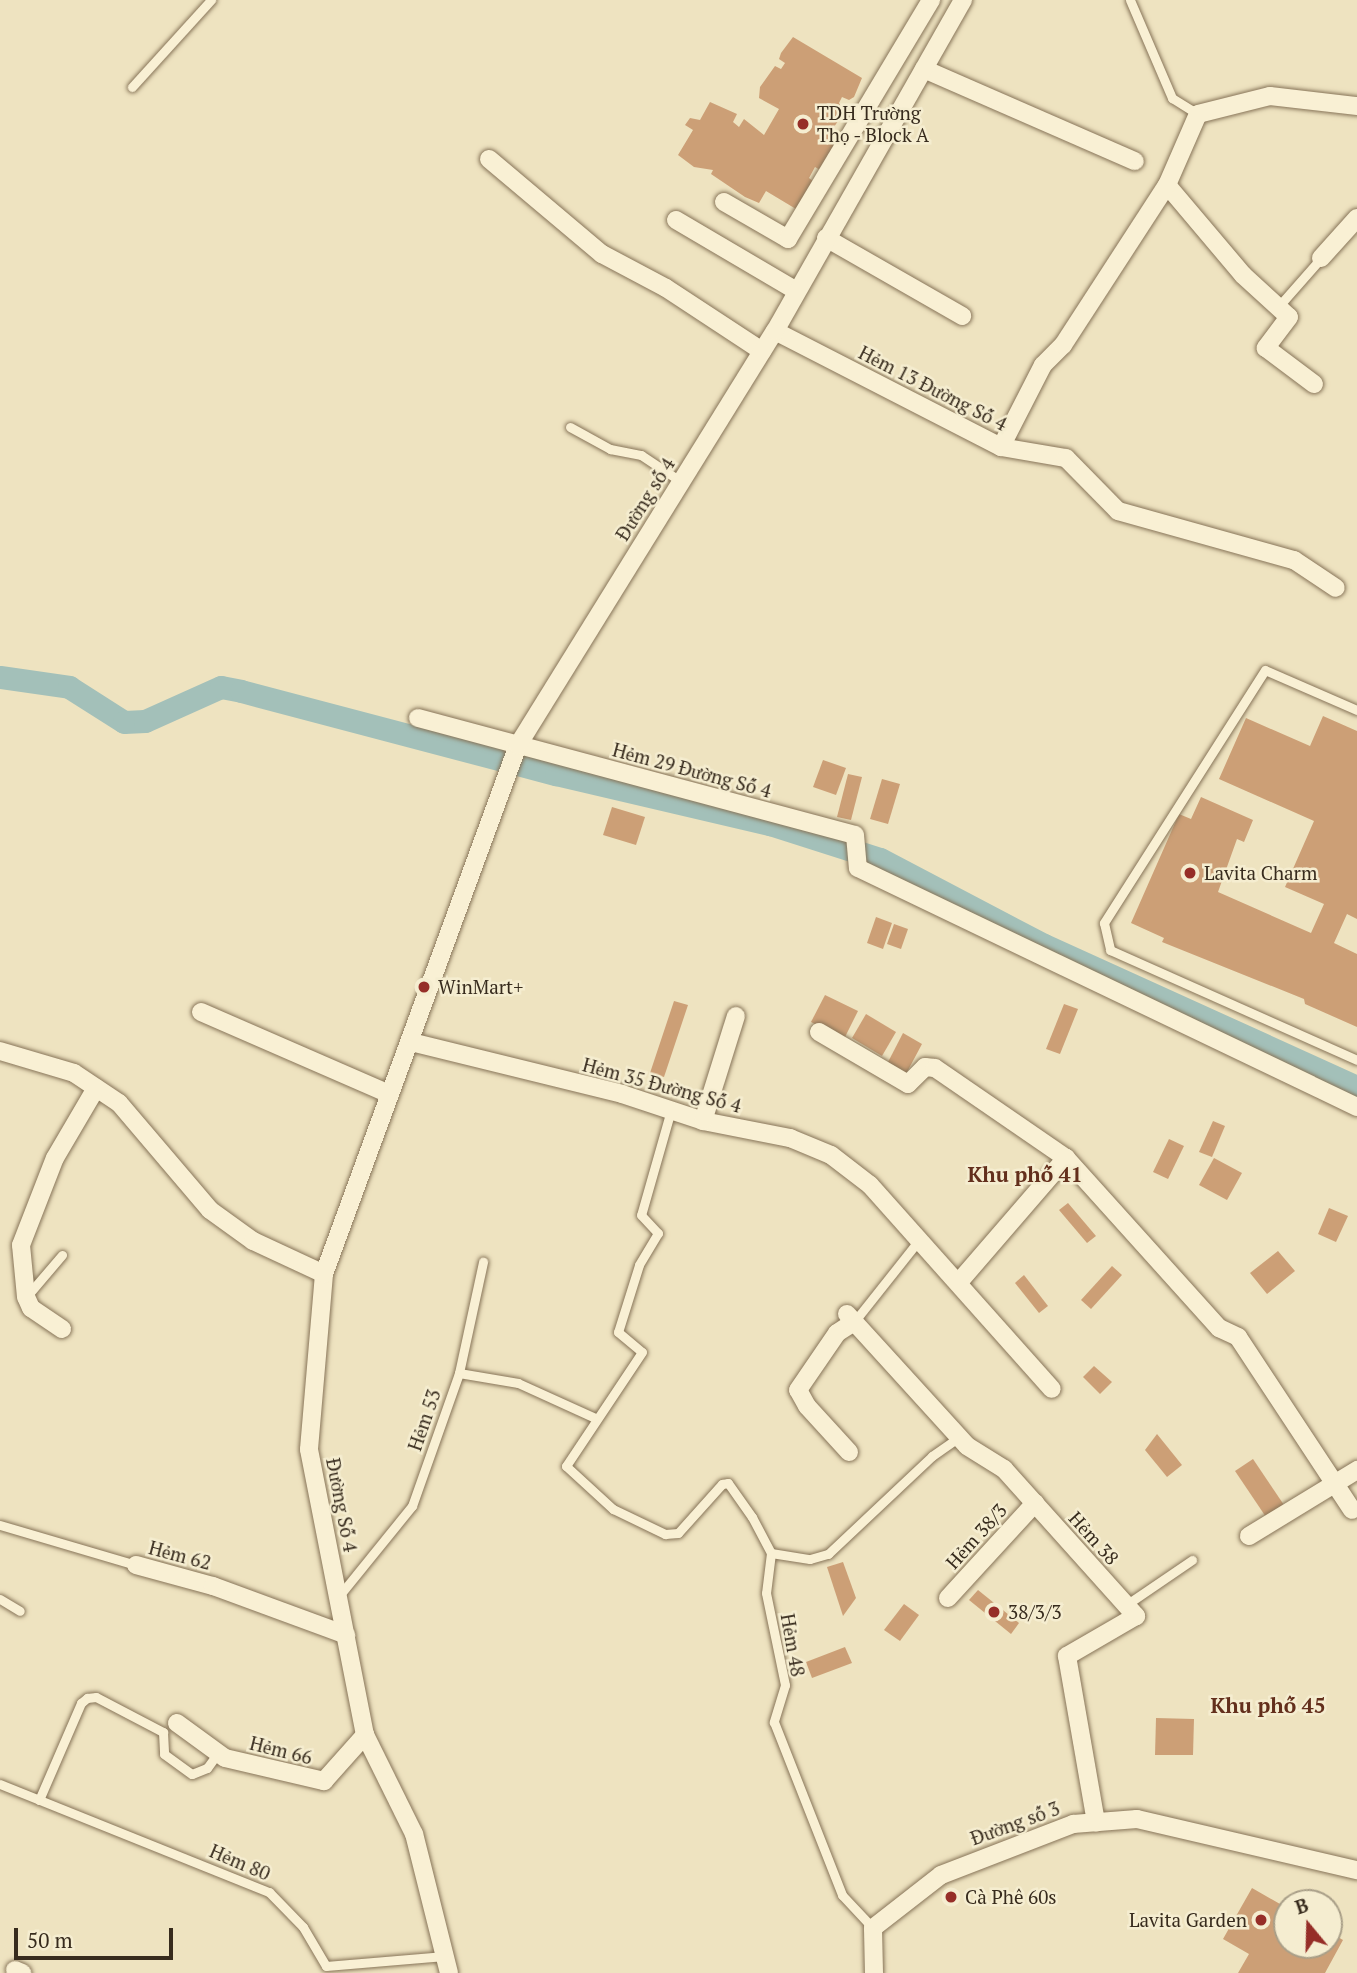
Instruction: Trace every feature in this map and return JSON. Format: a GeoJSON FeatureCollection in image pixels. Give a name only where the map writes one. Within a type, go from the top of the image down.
{"type":"FeatureCollection","features":[{"type":"Feature","properties":{"kind":"street"},"geometry":{"type":"LineString","coordinates":[[724,202],[789,239],[931,0]]}},
{"type":"Feature","properties":{"kind":"street","name":"Đường số 4"},"geometry":{"type":"LineString","coordinates":[[411,1042],[518,745],[775,331],[795,290],[963,0]]}},
{"type":"Feature","properties":{"kind":"street"},"geometry":{"type":"LineString","coordinates":[[924,69],[1135,162]]}},
{"type":"Feature","properties":{"kind":"street"},"geometry":{"type":"LineString","coordinates":[[1001,447],[1043,365],[1063,345],[1167,185],[1198,114],[1270,96],[1357,106]]}},
{"type":"Feature","properties":{"kind":"street"},"geometry":{"type":"LineString","coordinates":[[489,159],[602,254],[666,288],[762,351]]}},
{"type":"Feature","properties":{"kind":"street"},"geometry":{"type":"LineString","coordinates":[[1167,185],[1243,275],[1289,317],[1266,348],[1314,384]]}},
{"type":"Feature","properties":{"kind":"street"},"geometry":{"type":"LineString","coordinates":[[1321,258],[1357,218]]}},
{"type":"Feature","properties":{"kind":"street"},"geometry":{"type":"LineString","coordinates":[[676,220],[795,290]]}},
{"type":"Feature","properties":{"kind":"street"},"geometry":{"type":"LineString","coordinates":[[826,238],[962,316]]}},
{"type":"Feature","properties":{"kind":"street","name":"Hẻm 13 Đường Số 4"},"geometry":{"type":"LineString","coordinates":[[775,331],[1001,447],[1066,458],[1118,511],[1294,559],[1336,588]]}},
{"type":"Feature","properties":{"kind":"street","name":"Hẻm 29 Đường Số 4"},"geometry":{"type":"LineString","coordinates":[[418,718],[855,835],[858,868],[1357,1107]]}},
{"type":"Feature","properties":{"kind":"street"},"geometry":{"type":"LineString","coordinates":[[201,1012],[390,1094]]}},
{"type":"Feature","properties":{"kind":"street"},"geometry":{"type":"LineString","coordinates":[[703,1121],[736,1016]]}},
{"type":"Feature","properties":{"kind":"street"},"geometry":{"type":"LineString","coordinates":[[819,1032],[908,1084],[925,1067],[935,1068],[1066,1158],[1219,1328],[1238,1337],[1352,1510]]}},
{"type":"Feature","properties":{"kind":"street","name":"Đường Số 4"},"geometry":{"type":"LineString","coordinates":[[411,1042],[324,1274],[312,1381],[309,1449],[365,1735],[414,1833],[447,1965]]}},
{"type":"Feature","properties":{"kind":"street","name":"Hẻm 35 Đường Số 4"},"geometry":{"type":"LineString","coordinates":[[411,1042],[622,1094],[703,1121],[790,1138],[831,1155],[870,1185],[1052,1389]]}},
{"type":"Feature","properties":{"kind":"street"},"geometry":{"type":"LineString","coordinates":[[0,1051],[74,1073],[96,1087],[119,1103],[210,1209],[253,1241],[324,1274]]}},
{"type":"Feature","properties":{"kind":"street"},"geometry":{"type":"LineString","coordinates":[[62,1329],[32,1308],[26,1297],[21,1245],[55,1158],[96,1087]]}},
{"type":"Feature","properties":{"kind":"street"},"geometry":{"type":"LineString","coordinates":[[959,1282],[1066,1158]]}},
{"type":"Feature","properties":{"kind":"street"},"geometry":{"type":"LineString","coordinates":[[849,1451],[807,1406],[798,1390],[837,1333],[851,1318]]}},
{"type":"Feature","properties":{"kind":"street","name":"Hẻm 38"},"geometry":{"type":"LineString","coordinates":[[851,1318],[959,1437],[1004,1469],[1126,1605]]}},
{"type":"Feature","properties":{"kind":"street"},"geometry":{"type":"LineString","coordinates":[[1249,1536],[1357,1470]]}},
{"type":"Feature","properties":{"kind":"street","name":"Hẻm 38/3"},"geometry":{"type":"LineString","coordinates":[[948,1598],[1035,1503]]}},
{"type":"Feature","properties":{"kind":"street","name":"Hẻm 62"},"geometry":{"type":"LineString","coordinates":[[136,1565],[213,1586],[346,1635]]}},
{"type":"Feature","properties":{"kind":"street"},"geometry":{"type":"LineString","coordinates":[[1096,1822],[1067,1657],[1136,1616],[1126,1605]]}},
{"type":"Feature","properties":{"kind":"street","name":"Hẻm 66"},"geometry":{"type":"LineString","coordinates":[[177,1723],[218,1753],[324,1781],[365,1735]]}},
{"type":"Feature","properties":{"kind":"street","name":"Đường số 3"},"geometry":{"type":"LineString","coordinates":[[873,1928],[941,1875],[1073,1824],[1137,1819],[1357,1870]]}},
{"type":"Feature","properties":{"kind":"street"},"geometry":{"type":"LineString","coordinates":[[873,1928],[874,1973]]}},
{"type":"Feature","properties":{"kind":"lane"},"geometry":{"type":"LineString","coordinates":[[132,87],[211,0]]}},
{"type":"Feature","properties":{"kind":"lane"},"geometry":{"type":"LineString","coordinates":[[1130,0],[1172,98],[1198,114]]}},
{"type":"Feature","properties":{"kind":"lane"},"geometry":{"type":"LineString","coordinates":[[1278,307],[1321,258]]}},
{"type":"Feature","properties":{"kind":"lane"},"geometry":{"type":"LineString","coordinates":[[570,426],[610,449],[641,455],[680,481]]}},
{"type":"Feature","properties":{"kind":"lane"},"geometry":{"type":"LineString","coordinates":[[1357,710],[1265,670],[1104,923],[1110,950],[1357,1060]]}},
{"type":"Feature","properties":{"kind":"lane"},"geometry":{"type":"LineString","coordinates":[[671,1110],[641,1215],[658,1233],[639,1265],[618,1332],[642,1352],[595,1418],[566,1466],[612,1509],[665,1534],[678,1533],[722,1484],[728,1483],[771,1553],[810,1559],[828,1554],[932,1456],[959,1437]]}},
{"type":"Feature","properties":{"kind":"lane"},"geometry":{"type":"LineString","coordinates":[[851,1318],[920,1239]]}},
{"type":"Feature","properties":{"kind":"lane"},"geometry":{"type":"LineString","coordinates":[[26,1297],[62,1255]]}},
{"type":"Feature","properties":{"kind":"lane"},"geometry":{"type":"LineString","coordinates":[[459,1373],[483,1262]]}},
{"type":"Feature","properties":{"kind":"lane","name":"Hẻm 53"},"geometry":{"type":"LineString","coordinates":[[339,1596],[412,1506],[459,1373],[518,1383],[595,1418]]}},
{"type":"Feature","properties":{"kind":"lane","name":"Hẻm 62"},"geometry":{"type":"LineString","coordinates":[[0,1525],[136,1565]]}},
{"type":"Feature","properties":{"kind":"lane","name":"Hẻm 48"},"geometry":{"type":"LineString","coordinates":[[771,1553],[766,1594],[785,1685],[775,1722],[842,1895],[873,1928]]}},
{"type":"Feature","properties":{"kind":"lane"},"geometry":{"type":"LineString","coordinates":[[1126,1605],[1192,1560]]}},
{"type":"Feature","properties":{"kind":"lane"},"geometry":{"type":"LineString","coordinates":[[0,1599],[20,1611]]}},
{"type":"Feature","properties":{"kind":"lane"},"geometry":{"type":"LineString","coordinates":[[39,1800],[87,1698],[96,1697],[163,1732],[164,1754],[192,1774],[207,1768],[218,1753]]}},
{"type":"Feature","properties":{"kind":"lane","name":"Hẻm 80"},"geometry":{"type":"LineString","coordinates":[[0,1785],[269,1892],[303,1927],[326,1966],[447,1965]]}},
{"type":"Feature","properties":{"kind":"building","name":"TDH Trường Thọ - Block A"},"geometry":{"type":"Polygon","coordinates":[[[793,37],[862,78],[854,97],[849,100],[842,97],[839,103],[844,112],[830,133],[838,138],[820,170],[815,167],[809,178],[813,181],[796,209],[766,191],[759,203],[745,197],[711,174],[713,170],[694,167],[678,155],[693,130],[685,125],[690,118],[700,120],[710,102],[737,114],[733,122],[739,127],[744,119],[764,135],[779,109],[759,98],[760,87],[775,66],[781,69],[785,63],[779,59],[793,37]]]}},
{"type":"Feature","properties":{"kind":"building","name":"Lavita Charm"},"geometry":{"type":"Polygon","coordinates":[[[1323,716],[1357,731],[1357,919],[1347,914],[1334,943],[1357,954],[1357,1027],[1305,1004],[1304,999],[1162,942],[1164,938],[1131,923],[1179,814],[1191,819],[1201,797],[1253,820],[1244,842],[1237,839],[1218,892],[1311,933],[1324,904],[1285,887],[1314,821],[1219,779],[1246,718],[1310,746],[1323,716]]]}},
{"type":"Feature","properties":{"kind":"building"},"geometry":{"type":"Polygon","coordinates":[[[823,760],[846,768],[836,795],[813,787],[823,760]]]}},
{"type":"Feature","properties":{"kind":"building"},"geometry":{"type":"Polygon","coordinates":[[[848,774],[862,777],[851,820],[837,817],[848,774]]]}},
{"type":"Feature","properties":{"kind":"building"},"geometry":{"type":"Polygon","coordinates":[[[882,779],[900,784],[888,824],[870,819],[882,779]]]}},
{"type":"Feature","properties":{"kind":"building"},"geometry":{"type":"Polygon","coordinates":[[[612,807],[645,817],[636,845],[603,835],[612,807]]]}},
{"type":"Feature","properties":{"kind":"building"},"geometry":{"type":"Polygon","coordinates":[[[876,917],[892,923],[883,949],[867,943],[876,917]]]}},
{"type":"Feature","properties":{"kind":"building"},"geometry":{"type":"Polygon","coordinates":[[[894,924],[908,929],[901,949],[887,944],[894,924]]]}},
{"type":"Feature","properties":{"kind":"building"},"geometry":{"type":"Polygon","coordinates":[[[825,995],[858,1011],[844,1039],[811,1022],[825,995]]]}},
{"type":"Feature","properties":{"kind":"building"},"geometry":{"type":"Polygon","coordinates":[[[674,1001],[688,1005],[664,1077],[650,1073],[674,1001]]]}},
{"type":"Feature","properties":{"kind":"building"},"geometry":{"type":"Polygon","coordinates":[[[1064,1004],[1078,1009],[1060,1054],[1046,1049],[1064,1004]]]}},
{"type":"Feature","properties":{"kind":"building"},"geometry":{"type":"Polygon","coordinates":[[[866,1014],[896,1032],[882,1056],[852,1038],[866,1014]]]}},
{"type":"Feature","properties":{"kind":"building"},"geometry":{"type":"Polygon","coordinates":[[[903,1033],[922,1044],[906,1074],[887,1064],[903,1033]]]}},
{"type":"Feature","properties":{"kind":"building"},"geometry":{"type":"Polygon","coordinates":[[[1213,1121],[1225,1126],[1212,1157],[1199,1152],[1213,1121]]]}},
{"type":"Feature","properties":{"kind":"building"},"geometry":{"type":"Polygon","coordinates":[[[1169,1139],[1184,1146],[1168,1179],[1153,1172],[1169,1139]]]}},
{"type":"Feature","properties":{"kind":"building"},"geometry":{"type":"Polygon","coordinates":[[[1214,1158],[1242,1173],[1227,1200],[1199,1185],[1214,1158]]]}},
{"type":"Feature","properties":{"kind":"building"},"geometry":{"type":"Polygon","coordinates":[[[1068,1203],[1096,1236],[1087,1243],[1059,1210],[1068,1203]]]}},
{"type":"Feature","properties":{"kind":"building"},"geometry":{"type":"Polygon","coordinates":[[[1329,1208],[1348,1216],[1336,1242],[1318,1234],[1329,1208]]]}},
{"type":"Feature","properties":{"kind":"building"},"geometry":{"type":"Polygon","coordinates":[[[1278,1251],[1295,1271],[1267,1294],[1250,1273],[1278,1251]]]}},
{"type":"Feature","properties":{"kind":"building"},"geometry":{"type":"Polygon","coordinates":[[[1112,1266],[1122,1275],[1091,1309],[1081,1300],[1112,1266]]]}},
{"type":"Feature","properties":{"kind":"building"},"geometry":{"type":"Polygon","coordinates":[[[1024,1275],[1048,1306],[1039,1313],[1015,1283],[1024,1275]]]}},
{"type":"Feature","properties":{"kind":"building"},"geometry":{"type":"Polygon","coordinates":[[[1094,1366],[1112,1382],[1100,1394],[1083,1377],[1094,1366]]]}},
{"type":"Feature","properties":{"kind":"building"},"geometry":{"type":"Polygon","coordinates":[[[1157,1434],[1182,1465],[1167,1477],[1145,1450],[1157,1434]]]}},
{"type":"Feature","properties":{"kind":"building"},"geometry":{"type":"Polygon","coordinates":[[[1253,1459],[1286,1508],[1268,1520],[1235,1471],[1253,1459]]]}},
{"type":"Feature","properties":{"kind":"building"},"geometry":{"type":"Polygon","coordinates":[[[843,1562],[856,1598],[843,1616],[827,1567],[843,1562]]]}},
{"type":"Feature","properties":{"kind":"building","name":"38/3/3"},"geometry":{"type":"Polygon","coordinates":[[[978,1590],[1019,1623],[1011,1634],[969,1600],[978,1590]]]}},
{"type":"Feature","properties":{"kind":"building"},"geometry":{"type":"Polygon","coordinates":[[[904,1604],[919,1615],[900,1641],[884,1630],[904,1604]]]}},
{"type":"Feature","properties":{"kind":"building"},"geometry":{"type":"Polygon","coordinates":[[[845,1647],[852,1663],[812,1678],[806,1662],[845,1647]]]}},
{"type":"Feature","properties":{"kind":"building"},"geometry":{"type":"Polygon","coordinates":[[[1156,1718],[1194,1719],[1193,1755],[1155,1755],[1156,1718]]]}},
{"type":"Feature","properties":{"kind":"building","name":"Lavita Garden"},"geometry":{"type":"Polygon","coordinates":[[[1252,1888],[1273,1900],[1273,1959],[1333,1959],[1325,1973],[1238,1973],[1249,1954],[1223,1939],[1252,1888]]]}},
{"type":"Feature","properties":{"kind":"waterway"},"geometry":{"type":"LineString","coordinates":[[0,677],[69,687],[124,722],[145,721],[221,687],[556,774],[770,824],[880,859],[1044,945],[1357,1087]]}},
{"type":"Feature","properties":{"kind":"place","name":"TDH Trường Thọ - Block A"},"geometry":{"type":"Point","coordinates":[803,124]}},
{"type":"Feature","properties":{"kind":"place","name":"Lavita Charm"},"geometry":{"type":"Point","coordinates":[1190,873]}},
{"type":"Feature","properties":{"kind":"place","name":"WinMart+"},"geometry":{"type":"Point","coordinates":[424,987]}},
{"type":"Feature","properties":{"kind":"place","name":"38/3/3"},"geometry":{"type":"Point","coordinates":[994,1612]}},
{"type":"Feature","properties":{"kind":"place","name":"Cà Phê 60s"},"geometry":{"type":"Point","coordinates":[951,1897]}},
{"type":"Feature","properties":{"kind":"place","name":"Lavita Garden"},"geometry":{"type":"Point","coordinates":[1261,1920]}},
{"type":"Feature","properties":{"kind":"district","name":"Khu phố 41"},"geometry":{"type":"Point","coordinates":[1025,1174]}},
{"type":"Feature","properties":{"kind":"district","name":"Khu phố 45"},"geometry":{"type":"Point","coordinates":[1268,1705]}}]}
